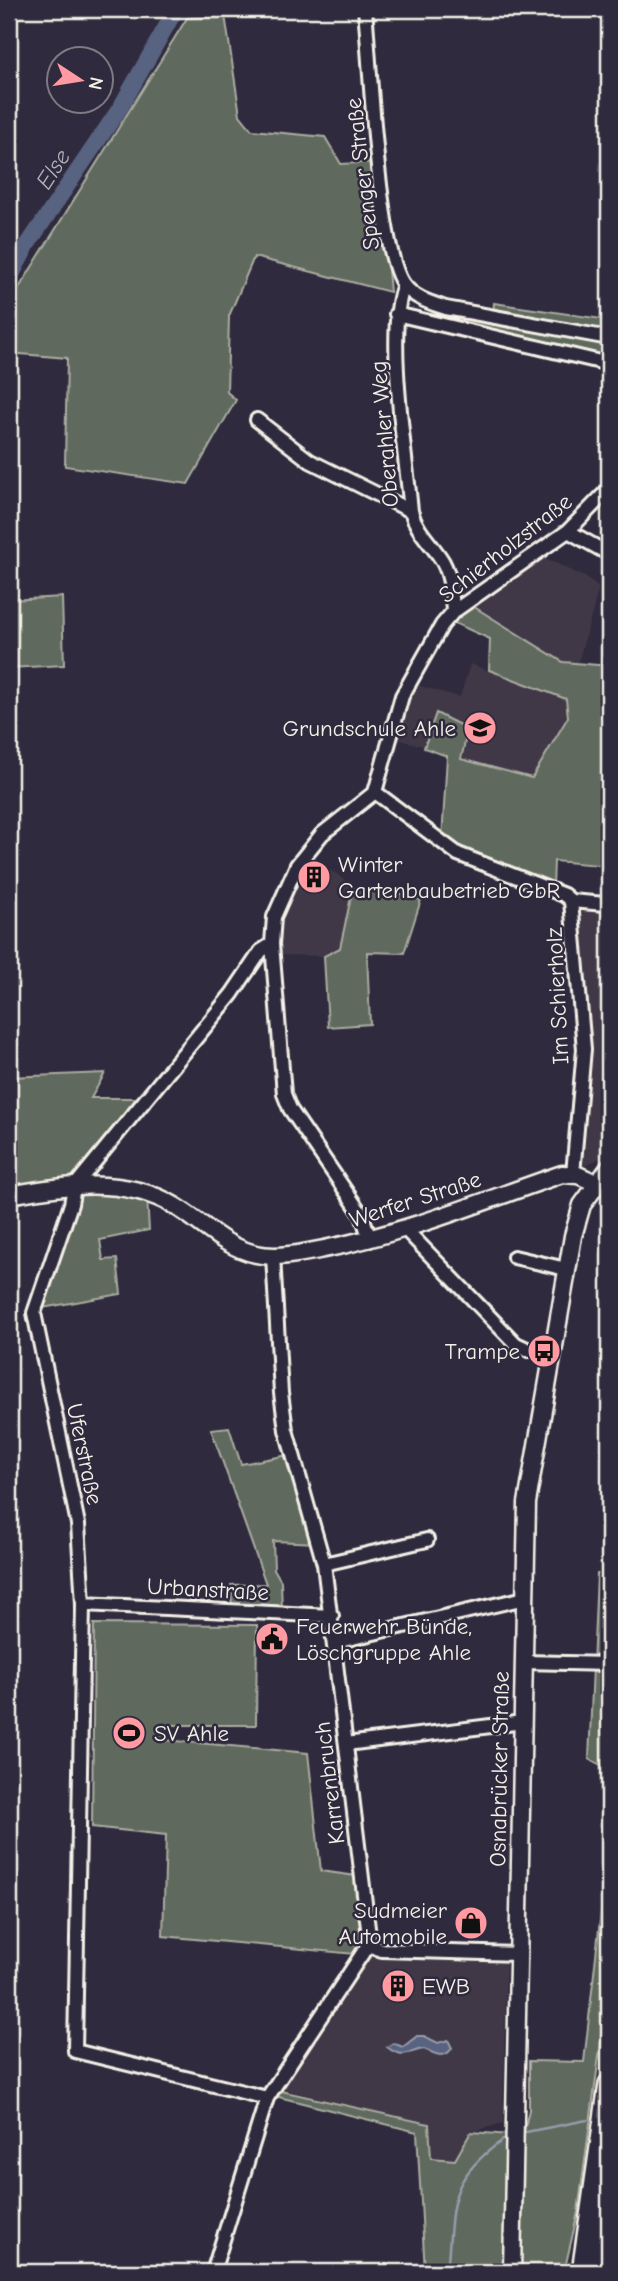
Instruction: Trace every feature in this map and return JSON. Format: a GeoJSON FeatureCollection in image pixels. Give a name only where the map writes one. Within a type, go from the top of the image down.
{"type":"FeatureCollection","features":[{"type":"Feature","properties":{"kind":"highway"},"geometry":{"type":"LineString","coordinates":[[582,2272],[609,2084]]}},
{"type":"Feature","properties":{"kind":"highway"},"geometry":{"type":"LineString","coordinates":[[598,2272],[609,2195]]}},
{"type":"Feature","properties":{"kind":"main road","name":"Osnabrücker Straße"},"geometry":{"type":"LineString","coordinates":[[512,2272],[525,1598],[530,1485],[566,1269],[582,1205],[609,1168]]}},
{"type":"Feature","properties":{"kind":"main road"},"geometry":{"type":"LineString","coordinates":[[573,1174],[596,1183]]}},
{"type":"Feature","properties":{"kind":"main road","name":"Werfer Straße"},"geometry":{"type":"LineString","coordinates":[[9,1195],[74,1186],[114,1187],[154,1196],[175,1206],[236,1248],[273,1256],[370,1240],[406,1230],[536,1183],[573,1174]]}},
{"type":"Feature","properties":{"kind":"street","name":"Spenger Straße"},"geometry":{"type":"LineString","coordinates":[[365,9],[387,233],[396,270],[404,285]]}},
{"type":"Feature","properties":{"kind":"street","name":"Oberahler Weg"},"geometry":{"type":"LineString","coordinates":[[404,285],[396,314],[411,511],[415,527],[443,563],[451,586],[453,612]]}},
{"type":"Feature","properties":{"kind":"street"},"geometry":{"type":"LineString","coordinates":[[404,285],[425,301],[446,308],[609,338]]}},
{"type":"Feature","properties":{"kind":"street"},"geometry":{"type":"LineString","coordinates":[[396,314],[609,364]]}},
{"type":"Feature","properties":{"kind":"street"},"geometry":{"type":"LineString","coordinates":[[257,420],[310,461],[411,511]]}},
{"type":"Feature","properties":{"kind":"street","name":"Schierholzstraße"},"geometry":{"type":"LineString","coordinates":[[375,792],[402,696],[442,625],[453,612],[568,531],[609,489]]}},
{"type":"Feature","properties":{"kind":"street"},"geometry":{"type":"LineString","coordinates":[[568,531],[609,554]]}},
{"type":"Feature","properties":{"kind":"street"},"geometry":{"type":"LineString","coordinates":[[370,1240],[362,1215],[290,1109],[284,1094],[272,944],[274,917],[297,865],[321,834],[375,792]]}},
{"type":"Feature","properties":{"kind":"street","name":"Im Schierholz"},"geometry":{"type":"LineString","coordinates":[[375,792],[458,853],[564,895],[571,901],[605,904]]}},
{"type":"Feature","properties":{"kind":"street","name":"Im Schierholz"},"geometry":{"type":"LineString","coordinates":[[571,901],[584,1049],[573,1174]]}},
{"type":"Feature","properties":{"kind":"street","name":"Uferstraße"},"geometry":{"type":"LineString","coordinates":[[267,2098],[75,2051],[83,1604],[78,1524],[34,1313],[71,1204],[74,1186],[232,994],[261,951],[272,944]]}},
{"type":"Feature","properties":{"kind":"street"},"geometry":{"type":"LineString","coordinates":[[406,1230],[516,1344],[529,1350]]}},
{"type":"Feature","properties":{"kind":"street","name":"Karrenbruch"},"geometry":{"type":"LineString","coordinates":[[273,1256],[286,1430],[324,1564],[368,1945]]}},
{"type":"Feature","properties":{"kind":"street"},"geometry":{"type":"LineString","coordinates":[[514,1257],[566,1269]]}},
{"type":"Feature","properties":{"kind":"street"},"geometry":{"type":"LineString","coordinates":[[324,1564],[427,1540]]}},
{"type":"Feature","properties":{"kind":"street"},"geometry":{"type":"LineString","coordinates":[[335,1642],[525,1598]]}},
{"type":"Feature","properties":{"kind":"street","name":"Urbanstraße"},"geometry":{"type":"LineString","coordinates":[[83,1604],[332,1616]]}},
{"type":"Feature","properties":{"kind":"street"},"geometry":{"type":"LineString","coordinates":[[524,1662],[609,1664]]}},
{"type":"Feature","properties":{"kind":"street"},"geometry":{"type":"LineString","coordinates":[[346,1744],[523,1722]]}},
{"type":"Feature","properties":{"kind":"street"},"geometry":{"type":"LineString","coordinates":[[213,2272],[267,2098],[368,1945],[382,1950],[518,1954]]}},
{"type":"Feature","properties":{"kind":"shaded area"},"geometry":{"type":"Polygon","coordinates":[[[541,556],[585,577],[599,588],[578,663],[563,662],[471,605],[541,556]]]}},
{"type":"Feature","properties":{"kind":"shaded area","name":"Grundschule Ahle"},"geometry":{"type":"Polygon","coordinates":[[[470,664],[566,699],[568,717],[532,778],[395,738],[413,684],[460,697],[470,664]]]}},
{"type":"Feature","properties":{"kind":"shaded area"},"geometry":{"type":"Polygon","coordinates":[[[309,860],[337,874],[353,888],[340,948],[324,956],[278,955],[278,936],[294,881],[309,860]]]}},
{"type":"Feature","properties":{"kind":"shaded area"},"geometry":{"type":"Polygon","coordinates":[[[576,906],[609,907],[609,1153],[583,1167],[576,1161],[582,1093],[576,906]]]}},
{"type":"Feature","properties":{"kind":"shaded area"},"geometry":{"type":"Polygon","coordinates":[[[355,1954],[501,1958],[506,1961],[503,2123],[471,2132],[455,2160],[430,2158],[429,2124],[265,2085],[355,1954]]]}},
{"type":"Feature","properties":{"kind":"green space"},"geometry":{"type":"Polygon","coordinates":[[[225,15],[240,115],[252,130],[325,137],[341,164],[378,162],[390,292],[254,257],[229,316],[227,392],[236,400],[188,484],[65,466],[67,358],[9,353],[9,304],[187,18],[225,15]]]}},
{"type":"Feature","properties":{"kind":"green space"},"geometry":{"type":"Polygon","coordinates":[[[494,303],[609,320],[609,360],[462,326],[463,319],[492,324],[494,303]]]}},
{"type":"Feature","properties":{"kind":"green space"},"geometry":{"type":"Polygon","coordinates":[[[62,597],[64,665],[9,668],[9,600],[62,597]]]}},
{"type":"Feature","properties":{"kind":"green space"},"geometry":{"type":"Polygon","coordinates":[[[471,605],[563,662],[609,666],[609,866],[554,861],[553,888],[442,839],[447,756],[424,748],[436,713],[468,729],[461,759],[532,778],[568,717],[566,699],[489,670],[490,639],[452,622],[471,605]]]}},
{"type":"Feature","properties":{"kind":"green space"},"geometry":{"type":"Polygon","coordinates":[[[353,888],[386,889],[421,900],[404,953],[367,952],[370,1024],[328,1027],[324,956],[340,948],[353,888]]]}},
{"type":"Feature","properties":{"kind":"green space"},"geometry":{"type":"Polygon","coordinates":[[[105,1073],[91,1098],[143,1098],[73,1181],[9,1189],[9,1077],[105,1073]]]}},
{"type":"Feature","properties":{"kind":"green space"},"geometry":{"type":"Polygon","coordinates":[[[78,1191],[147,1197],[149,1230],[100,1240],[103,1260],[117,1259],[121,1294],[37,1309],[78,1191]]]}},
{"type":"Feature","properties":{"kind":"green space"},"geometry":{"type":"Polygon","coordinates":[[[229,1427],[241,1464],[289,1455],[317,1543],[273,1541],[274,1569],[281,1581],[282,1611],[232,1609],[231,1585],[266,1584],[211,1429],[229,1427]]]}},
{"type":"Feature","properties":{"kind":"green space"},"geometry":{"type":"Polygon","coordinates":[[[597,1574],[609,1575],[609,1769],[589,1759],[597,1574]]]}},
{"type":"Feature","properties":{"kind":"green space"},"geometry":{"type":"Polygon","coordinates":[[[94,1624],[257,1625],[256,1725],[165,1725],[165,1740],[308,1753],[321,1871],[356,1876],[364,1938],[355,1954],[163,1936],[166,1835],[92,1827],[94,1624]]]}},
{"type":"Feature","properties":{"kind":"green space"},"geometry":{"type":"Polygon","coordinates":[[[609,1840],[609,1982],[578,2212],[564,2272],[425,2272],[417,2132],[271,2095],[277,2090],[429,2124],[431,2158],[455,2160],[471,2132],[523,2136],[529,2110],[529,2061],[584,2062],[609,1840]]]}},
{"type":"Feature","properties":{"kind":"water"},"geometry":{"type":"Polygon","coordinates":[[[417,2036],[424,2036],[438,2043],[448,2040],[452,2048],[442,2055],[424,2049],[401,2054],[387,2047],[393,2043],[403,2047],[417,2036]]]}},
{"type":"Feature","properties":{"kind":"waterway","name":"Else"},"geometry":{"type":"LineString","coordinates":[[9,280],[28,244],[120,108],[176,9]]}},
{"type":"Feature","properties":{"kind":"waterway"},"geometry":{"type":"LineString","coordinates":[[521,2133],[587,2120]]}},
{"type":"Feature","properties":{"kind":"waterway"},"geometry":{"type":"LineString","coordinates":[[447,2272],[452,2212],[461,2183],[470,2169],[503,2140]]}},
{"type":"Feature","properties":{"kind":"place","name":"Grundschule Ahle"},"geometry":{"type":"Point","coordinates":[480,728]}},
{"type":"Feature","properties":{"kind":"place","name":"Winter Gartenbaubetrieb GbR"},"geometry":{"type":"Point","coordinates":[314,877]}},
{"type":"Feature","properties":{"kind":"place","name":"Trampe"},"geometry":{"type":"Point","coordinates":[544,1351]}},
{"type":"Feature","properties":{"kind":"place","name":"Feuerwehr Bünde, Löschgruppe Ahle"},"geometry":{"type":"Point","coordinates":[272,1639]}},
{"type":"Feature","properties":{"kind":"place","name":"SV Ahle"},"geometry":{"type":"Point","coordinates":[129,1733]}},
{"type":"Feature","properties":{"kind":"place","name":"Sudmeier Automobile"},"geometry":{"type":"Point","coordinates":[471,1923]}},
{"type":"Feature","properties":{"kind":"place","name":"EWB"},"geometry":{"type":"Point","coordinates":[398,1986]}}]}
